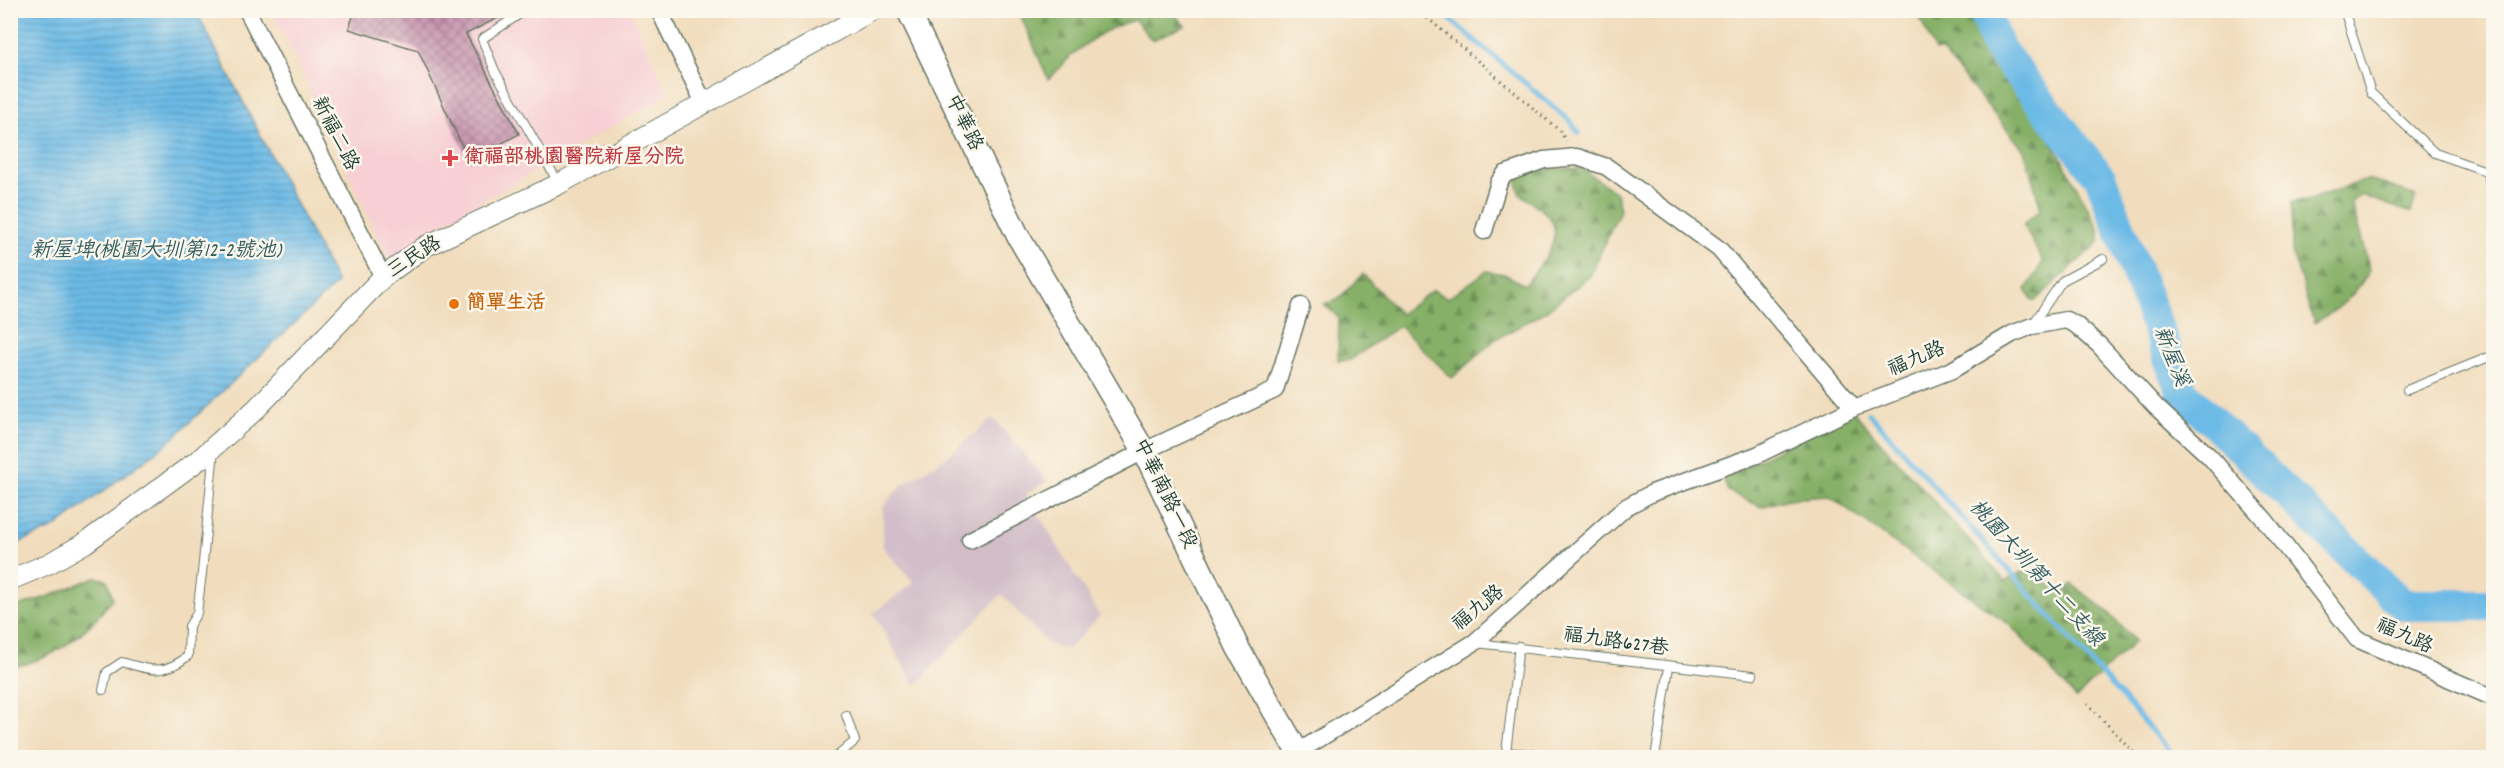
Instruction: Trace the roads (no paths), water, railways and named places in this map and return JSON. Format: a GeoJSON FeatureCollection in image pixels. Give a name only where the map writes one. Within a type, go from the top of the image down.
{"type":"FeatureCollection","features":[{"type":"Feature","properties":{"kind":"main road","name":"中華路"},"geometry":{"type":"LineString","coordinates":[[908,10],[1018,236]]}},
{"type":"Feature","properties":{"kind":"main road","name":"中華南路一段"},"geometry":{"type":"LineString","coordinates":[[1018,236],[1144,451],[1238,648],[1299,755]]}},
{"type":"Feature","properties":{"kind":"street","name":"新福二路"},"geometry":{"type":"LineString","coordinates":[[247,10],[383,277]]}},
{"type":"Feature","properties":{"kind":"street"},"geometry":{"type":"LineString","coordinates":[[659,10],[705,105]]}},
{"type":"Feature","properties":{"kind":"street","name":"三民路"},"geometry":{"type":"LineString","coordinates":[[10,580],[50,563],[85,543],[214,447],[256,409],[383,277],[426,246],[559,184],[873,10]]}},
{"type":"Feature","properties":{"kind":"street"},"geometry":{"type":"LineString","coordinates":[[1484,231],[1499,182],[1505,174],[1544,160],[1577,157],[1607,167],[1719,249],[1854,408]]}},
{"type":"Feature","properties":{"kind":"street"},"geometry":{"type":"LineString","coordinates":[[970,540],[1144,451],[1275,390],[1301,306]]}},
{"type":"Feature","properties":{"kind":"street","name":"福九路"},"geometry":{"type":"LineString","coordinates":[[1299,755],[1475,642],[1626,507],[1652,493],[1756,455],[1854,408],[1952,370],[2012,334],[2031,326],[2066,320],[2076,325],[2099,345],[2156,407],[2210,457],[2265,520],[2358,639],[2493,698]]}},
{"type":"Feature","properties":{"kind":"lane"},"geometry":{"type":"LineString","coordinates":[[526,10],[482,39],[495,70],[559,184]]}},
{"type":"Feature","properties":{"kind":"lane"},"geometry":{"type":"LineString","coordinates":[[2344,10],[2371,93],[2435,153],[2486,171],[2493,192]]}},
{"type":"Feature","properties":{"kind":"lane"},"geometry":{"type":"LineString","coordinates":[[2031,326],[2062,281],[2103,258]]}},
{"type":"Feature","properties":{"kind":"lane"},"geometry":{"type":"LineString","coordinates":[[2407,390],[2493,355]]}},
{"type":"Feature","properties":{"kind":"lane"},"geometry":{"type":"LineString","coordinates":[[103,690],[107,672],[122,662],[156,671],[177,665],[188,656],[189,626],[197,613],[201,583],[214,447]]}},
{"type":"Feature","properties":{"kind":"lane","name":"福九路627巷"},"geometry":{"type":"LineString","coordinates":[[1475,642],[1669,667],[1753,675]]}},
{"type":"Feature","properties":{"kind":"lane"},"geometry":{"type":"LineString","coordinates":[[1519,646],[1506,752],[1540,755]]}},
{"type":"Feature","properties":{"kind":"lane"},"geometry":{"type":"LineString","coordinates":[[1655,758],[1669,667]]}},
{"type":"Feature","properties":{"kind":"lane"},"geometry":{"type":"LineString","coordinates":[[835,758],[855,741],[846,715]]}},
{"type":"Feature","properties":{"kind":"water","name":"新屋埤(桃園大圳第12-2號池)"},"geometry":{"type":"Polygon","coordinates":[[[11,10],[196,11],[337,283],[168,443],[54,528],[11,546],[11,10]]]}},
{"type":"Feature","properties":{"kind":"waterway","name":"桃園大圳第十二支線"},"geometry":{"type":"LineString","coordinates":[[1439,10],[1570,121],[1579,133]]}},
{"type":"Feature","properties":{"kind":"waterway","name":"新屋溪"},"geometry":{"type":"LineString","coordinates":[[1984,10],[1997,46],[2101,179],[2182,392],[2403,605],[2494,605]]}},
{"type":"Feature","properties":{"kind":"waterway","name":"桃園大圳第十二支線"},"geometry":{"type":"LineString","coordinates":[[1869,413],[2176,758]]}},
{"type":"Feature","properties":{"kind":"place","name":"衛福部桃園醫院新屋分院"},"geometry":{"type":"Point","coordinates":[450,158]}},
{"type":"Feature","properties":{"kind":"place","name":"簡單生活"},"geometry":{"type":"Point","coordinates":[454,304]}}]}
